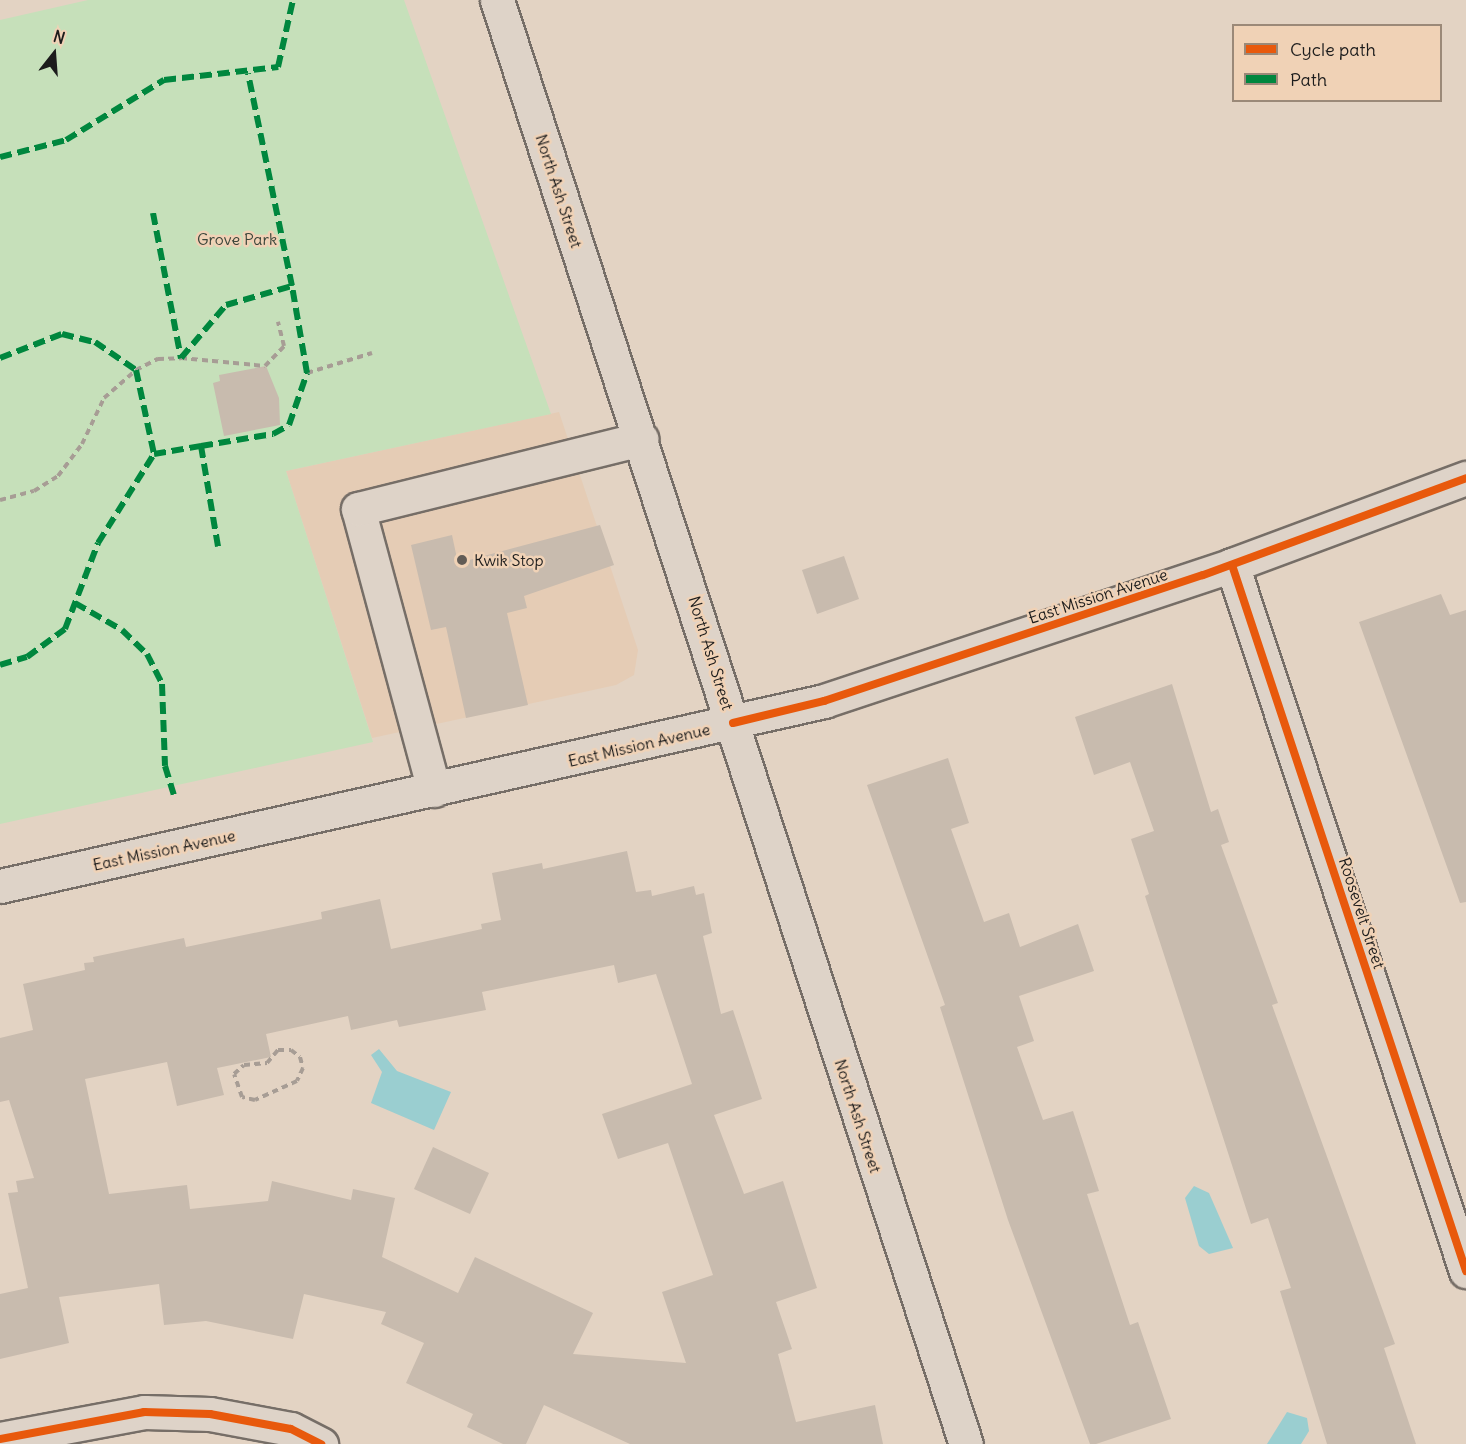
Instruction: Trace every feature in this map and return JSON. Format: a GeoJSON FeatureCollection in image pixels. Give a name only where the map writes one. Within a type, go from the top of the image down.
{"type":"FeatureCollection","features":[{"type":"Feature","properties":{"kind":"main road","name":"North Ash Street"},"geometry":{"type":"LineString","coordinates":[[497,0],[966,1444]]}},
{"type":"Feature","properties":{"kind":"main road"},"geometry":{"type":"LineString","coordinates":[[434,790],[358,509],[640,439]]}},
{"type":"Feature","properties":{"kind":"main road","name":"East Mission Avenue"},"geometry":{"type":"LineString","coordinates":[[0,886],[732,723],[824,700],[1232,565],[1466,478]]}},
{"type":"Feature","properties":{"kind":"main road","name":"Roosevelt Street"},"geometry":{"type":"LineString","coordinates":[[1232,565],[1466,1270]]}},
{"type":"Feature","properties":{"kind":"main road"},"geometry":{"type":"LineString","coordinates":[[0,1438],[144,1412],[222,1416],[291,1429],[321,1444]]}},
{"type":"Feature","properties":{"kind":"path"},"geometry":{"type":"LineString","coordinates":[[0,500],[34,491],[58,476],[82,444],[104,398],[136,370],[158,359],[181,358],[265,366],[284,346],[278,322]]}},
{"type":"Feature","properties":{"kind":"path"},"geometry":{"type":"LineString","coordinates":[[307,372],[372,353]]}},
{"type":"Feature","properties":{"kind":"path"},"geometry":{"type":"LineString","coordinates":[[278,1050],[291,1050],[300,1057],[303,1068],[297,1081],[255,1100],[242,1097],[234,1074],[244,1065],[267,1063],[278,1050]]}},
{"type":"Feature","properties":{"kind":"shaded area","name":"Kwik Stop"},"geometry":{"type":"Polygon","coordinates":[[[559,412],[638,650],[634,675],[616,685],[372,738],[286,471],[559,412]]]}},
{"type":"Feature","properties":{"kind":"green space","name":"Grove Park"},"geometry":{"type":"Polygon","coordinates":[[[88,0],[404,0],[551,414],[286,471],[373,742],[0,824],[0,20],[88,0]]]}},
{"type":"Feature","properties":{"kind":"water"},"geometry":{"type":"Polygon","coordinates":[[[379,1049],[397,1071],[451,1092],[434,1130],[371,1103],[382,1072],[371,1055],[379,1049]]]}},
{"type":"Feature","properties":{"kind":"water"},"geometry":{"type":"Polygon","coordinates":[[[1194,1186],[1209,1193],[1233,1248],[1209,1254],[1199,1246],[1185,1198],[1194,1186]]]}},
{"type":"Feature","properties":{"kind":"water"},"geometry":{"type":"Polygon","coordinates":[[[1287,1412],[1307,1418],[1309,1431],[1301,1444],[1267,1444],[1287,1412]]]}},
{"type":"Feature","properties":{"kind":"building"},"geometry":{"type":"Polygon","coordinates":[[[266,366],[279,398],[280,425],[224,436],[213,383],[220,381],[219,375],[266,366]]]}},
{"type":"Feature","properties":{"kind":"building"},"geometry":{"type":"Polygon","coordinates":[[[600,525],[614,565],[524,596],[527,608],[507,613],[528,705],[466,718],[446,627],[431,630],[411,545],[452,535],[458,563],[600,525]]]}},
{"type":"Feature","properties":{"kind":"building"},"geometry":{"type":"Polygon","coordinates":[[[844,556],[859,599],[817,614],[802,570],[844,556]]]}},
{"type":"Feature","properties":{"kind":"building"},"geometry":{"type":"Polygon","coordinates":[[[1441,594],[1450,615],[1466,610],[1466,902],[1460,903],[1359,622],[1441,594]]]}},
{"type":"Feature","properties":{"kind":"building"},"geometry":{"type":"Polygon","coordinates":[[[1172,684],[1211,812],[1218,809],[1229,842],[1221,845],[1278,1003],[1272,1005],[1395,1344],[1384,1348],[1416,1444],[1327,1444],[1280,1291],[1291,1288],[1268,1218],[1251,1224],[1145,896],[1149,894],[1131,839],[1154,831],[1130,762],[1094,775],[1075,717],[1172,684]]]}},
{"type":"Feature","properties":{"kind":"building"},"geometry":{"type":"Polygon","coordinates":[[[948,758],[969,823],[951,829],[984,922],[1009,913],[1020,947],[1078,924],[1094,971],[1019,996],[1034,1041],[1017,1047],[1043,1120],[1073,1111],[1099,1191],[1087,1194],[1130,1325],[1138,1322],[1171,1419],[1096,1444],[1090,1444],[1008,1220],[940,1007],[945,1005],[867,785],[948,758]]]}},
{"type":"Feature","properties":{"kind":"building"},"geometry":{"type":"Polygon","coordinates":[[[627,851],[636,892],[651,890],[652,896],[694,886],[696,895],[704,893],[712,933],[703,936],[721,1014],[733,1010],[762,1099],[714,1115],[744,1194],[783,1181],[817,1288],[776,1302],[792,1349],[778,1354],[796,1422],[875,1405],[883,1444],[630,1444],[544,1405],[526,1444],[503,1444],[467,1427],[473,1414],[406,1383],[424,1343],[381,1324],[386,1312],[304,1294],[293,1339],[206,1321],[164,1325],[159,1284],[59,1297],[69,1343],[0,1359],[0,1294],[28,1288],[8,1193],[18,1192],[16,1181],[34,1178],[9,1100],[0,1102],[0,1038],[33,1030],[23,984],[85,970],[84,963],[94,962],[93,957],[184,938],[186,947],[322,919],[321,912],[380,899],[391,949],[482,929],[481,924],[501,920],[492,873],[542,863],[543,869],[627,851]],[[614,965],[482,992],[486,1010],[399,1027],[397,1020],[351,1030],[348,1016],[266,1034],[271,1057],[217,1068],[224,1095],[177,1106],[167,1062],[85,1079],[109,1194],[187,1185],[190,1209],[268,1201],[272,1181],[351,1200],[353,1189],[395,1198],[382,1257],[458,1293],[475,1257],[593,1313],[573,1354],[686,1363],[662,1292],[713,1275],[668,1143],[618,1159],[602,1114],[692,1084],[656,974],[618,983],[614,965]]]}},
{"type":"Feature","properties":{"kind":"building"},"geometry":{"type":"Polygon","coordinates":[[[433,1147],[489,1173],[470,1214],[414,1189],[433,1147]]]}},
{"type":"Feature","properties":{"kind":"marked path"},"geometry":{"type":"LineString","coordinates":[[0,157],[66,140],[164,80],[278,67],[293,0]]}},
{"type":"Feature","properties":{"kind":"marked path"},"geometry":{"type":"LineString","coordinates":[[181,358],[226,305],[292,286],[248,73]]}},
{"type":"Feature","properties":{"kind":"marked path"},"geometry":{"type":"LineString","coordinates":[[153,213],[181,358]]}},
{"type":"Feature","properties":{"kind":"marked path"},"geometry":{"type":"LineString","coordinates":[[201,446],[273,434],[289,425],[307,373],[292,286]]}},
{"type":"Feature","properties":{"kind":"marked path"},"geometry":{"type":"LineString","coordinates":[[0,358],[62,334],[95,342],[136,370],[154,454],[201,446],[218,547]]}},
{"type":"Feature","properties":{"kind":"marked path"},"geometry":{"type":"LineString","coordinates":[[0,665],[27,657],[65,629],[98,543],[154,454]]}},
{"type":"Feature","properties":{"kind":"marked path"},"geometry":{"type":"LineString","coordinates":[[75,603],[122,630],[147,654],[162,684],[165,766],[174,795]]}},
{"type":"Feature","properties":{"kind":"cycle path"},"geometry":{"type":"LineString","coordinates":[[733,723],[824,701],[1203,575],[1466,478]]}},
{"type":"Feature","properties":{"kind":"cycle path"},"geometry":{"type":"LineString","coordinates":[[1232,565],[1466,1271]]}},
{"type":"Feature","properties":{"kind":"cycle path"},"geometry":{"type":"LineString","coordinates":[[0,1439],[144,1412],[210,1414],[291,1429],[321,1444]]}},
{"type":"Feature","properties":{"kind":"place","name":"Kwik Stop"},"geometry":{"type":"Point","coordinates":[462,560]}}]}
